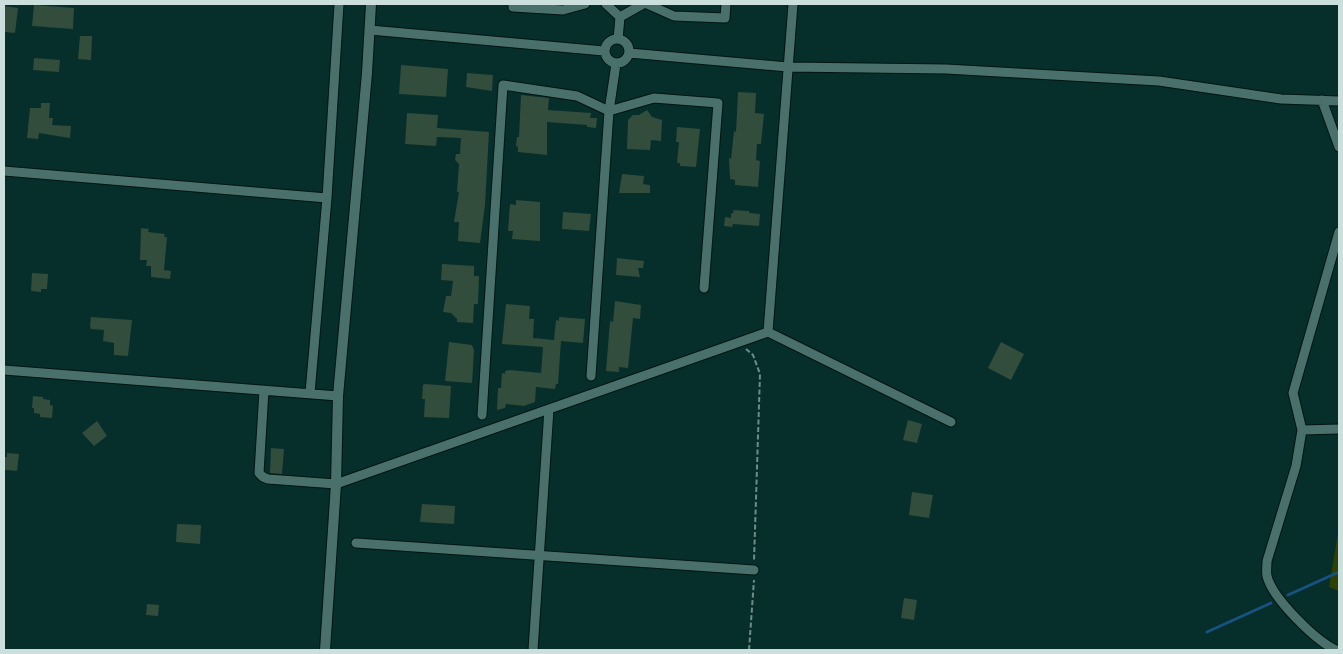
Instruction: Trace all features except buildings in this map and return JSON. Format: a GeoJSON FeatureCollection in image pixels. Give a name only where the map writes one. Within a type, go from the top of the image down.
{"type":"FeatureCollection","features":[{"type":"Feature","properties":{"kind":"street"},"geometry":{"type":"LineString","coordinates":[[310,393],[339,4]]}},
{"type":"Feature","properties":{"kind":"street"},"geometry":{"type":"LineString","coordinates":[[325,650],[336,484],[338,396],[372,4]]}},
{"type":"Feature","properties":{"kind":"street"},"geometry":{"type":"LineString","coordinates":[[513,4],[513,7],[563,10],[585,4]]}},
{"type":"Feature","properties":{"kind":"street"},"geometry":{"type":"LineString","coordinates":[[606,4],[620,17]]}},
{"type":"Feature","properties":{"kind":"street"},"geometry":{"type":"LineString","coordinates":[[620,17],[643,4]]}},
{"type":"Feature","properties":{"kind":"street"},"geometry":{"type":"LineString","coordinates":[[647,4],[674,16],[725,18],[726,4]]}},
{"type":"Feature","properties":{"kind":"street"},"geometry":{"type":"LineString","coordinates":[[768,332],[793,4]]}},
{"type":"Feature","properties":{"kind":"street"},"geometry":{"type":"LineString","coordinates":[[618,39],[620,17]]}},
{"type":"Feature","properties":{"kind":"street"},"geometry":{"type":"LineString","coordinates":[[370,30],[604,51]]}},
{"type":"Feature","properties":{"kind":"street"},"geometry":{"type":"LineString","coordinates":[[618,39],[624,41],[630,53],[622,63],[616,64],[610,62],[604,51],[606,44],[611,40],[618,39]]}},
{"type":"Feature","properties":{"kind":"street"},"geometry":{"type":"LineString","coordinates":[[630,53],[788,67],[946,69],[1159,81],[1281,99],[1339,101]]}},
{"type":"Feature","properties":{"kind":"street"},"geometry":{"type":"LineString","coordinates":[[591,376],[609,111],[616,64]]}},
{"type":"Feature","properties":{"kind":"street"},"geometry":{"type":"LineString","coordinates":[[482,415],[503,85],[577,96],[609,111],[654,98],[718,103],[704,288]]}},
{"type":"Feature","properties":{"kind":"street"},"geometry":{"type":"LineString","coordinates":[[1322,100],[1339,147]]}},
{"type":"Feature","properties":{"kind":"street"},"geometry":{"type":"LineString","coordinates":[[4,171],[326,198]]}},
{"type":"Feature","properties":{"kind":"street"},"geometry":{"type":"LineString","coordinates":[[1336,650],[1312,634],[1279,598],[1267,577],[1267,561],[1296,466],[1302,430],[1293,393],[1339,232]]}},
{"type":"Feature","properties":{"kind":"street"},"geometry":{"type":"LineString","coordinates":[[264,390],[259,473],[268,479],[336,484],[768,332],[951,422]]}},
{"type":"Feature","properties":{"kind":"street"},"geometry":{"type":"LineString","coordinates":[[4,370],[338,396]]}},
{"type":"Feature","properties":{"kind":"street"},"geometry":{"type":"LineString","coordinates":[[533,650],[549,409]]}},
{"type":"Feature","properties":{"kind":"street"},"geometry":{"type":"LineString","coordinates":[[1302,430],[1339,429]]}},
{"type":"Feature","properties":{"kind":"street"},"geometry":{"type":"LineString","coordinates":[[356,543],[754,570]]}},
{"type":"Feature","properties":{"kind":"path"},"geometry":{"type":"LineString","coordinates":[[739,342],[753,356],[760,374],[754,570],[749,650]]}},
{"type":"Feature","properties":{"kind":"green space"},"geometry":{"type":"Polygon","coordinates":[[[1339,527],[1339,591],[1329,587],[1339,527]]]}},
{"type":"Feature","properties":{"kind":"waterway"},"geometry":{"type":"LineString","coordinates":[[1288,595],[1339,572]]}},
{"type":"Feature","properties":{"kind":"waterway"},"geometry":{"type":"LineString","coordinates":[[1207,632],[1271,603]]}}]}
